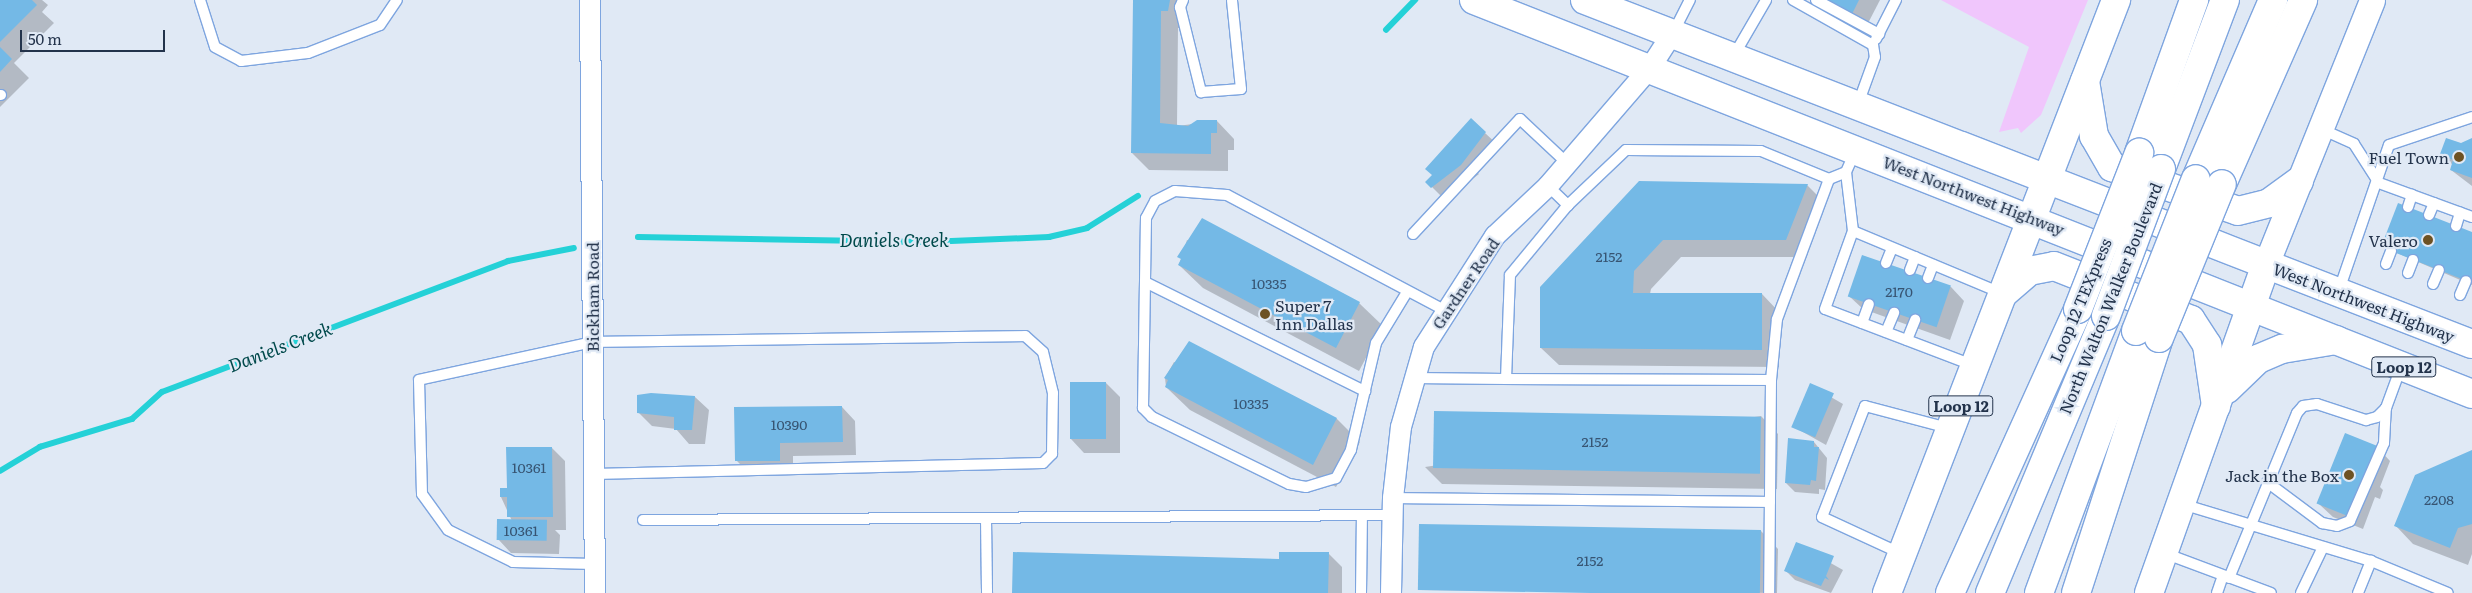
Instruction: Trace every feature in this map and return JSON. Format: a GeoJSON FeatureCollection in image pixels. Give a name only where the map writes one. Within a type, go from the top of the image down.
{"type":"FeatureCollection","features":[{"type":"Feature","properties":{"kind":"main road","name":"West Northwest Highway"},"geometry":{"type":"LineString","coordinates":[[1474,0],[1650,68],[1851,160],[2032,217],[2250,308],[2472,394]]}},
{"type":"Feature","properties":{"kind":"main road","name":"West Northwest Highway"},"geometry":{"type":"LineString","coordinates":[[1585,0],[2266,264],[2339,290],[2472,344]]}},
{"type":"Feature","properties":{"kind":"main road"},"geometry":{"type":"LineString","coordinates":[[2046,178],[2116,0]]}},
{"type":"Feature","properties":{"kind":"main road","name":"Loop 12 TEXpress"},"geometry":{"type":"LineString","coordinates":[[1950,593],[2078,309],[2150,161],[2194,0]]}},
{"type":"Feature","properties":{"kind":"main road","name":"North Walton Walker Boulevard"},"geometry":{"type":"LineString","coordinates":[[1990,593],[2106,316],[2150,161],[2225,0]]}},
{"type":"Feature","properties":{"kind":"main road"},"geometry":{"type":"LineString","coordinates":[[2039,593],[2209,182],[2272,0]]}},
{"type":"Feature","properties":{"kind":"main road"},"geometry":{"type":"LineString","coordinates":[[2209,182],[2303,0]]}},
{"type":"Feature","properties":{"kind":"main road"},"geometry":{"type":"LineString","coordinates":[[2085,81],[2094,136],[2112,167],[2238,211],[2268,203],[2299,181]]}},
{"type":"Feature","properties":{"kind":"main road","name":"Loop 12"},"geometry":{"type":"LineString","coordinates":[[1887,593],[1952,429],[2046,178]]}},
{"type":"Feature","properties":{"kind":"main road"},"geometry":{"type":"LineString","coordinates":[[2150,593],[2266,264]]}},
{"type":"Feature","properties":{"kind":"main road"},"geometry":{"type":"LineString","coordinates":[[2003,294],[2029,271],[2054,266],[2190,320],[2207,345],[2218,402]]}},
{"type":"Feature","properties":{"kind":"main road"},"geometry":{"type":"LineString","coordinates":[[2076,593],[2147,334]]}},
{"type":"Feature","properties":{"kind":"main road"},"geometry":{"type":"LineString","coordinates":[[2218,402],[2258,359],[2282,349],[2336,340]]}},
{"type":"Feature","properties":{"kind":"street","name":"Bickham Road"},"geometry":{"type":"LineString","coordinates":[[590,0],[595,593]]}},
{"type":"Feature","properties":{"kind":"street"},"geometry":{"type":"LineString","coordinates":[[2266,264],[2372,0]]}},
{"type":"Feature","properties":{"kind":"street","name":"Gardner Road"},"geometry":{"type":"LineString","coordinates":[[1391,593],[1393,506],[1401,427],[1413,378],[1444,310],[1495,236],[1548,186],[1568,164],[1650,68],[1672,34]]}},
{"type":"Feature","properties":{"kind":"lane"},"geometry":{"type":"LineString","coordinates":[[200,0],[215,48],[241,61],[308,53],[380,25],[397,0]]}},
{"type":"Feature","properties":{"kind":"lane"},"geometry":{"type":"LineString","coordinates":[[1183,0],[1180,8],[1201,92],[1240,89],[1232,0]]}},
{"type":"Feature","properties":{"kind":"lane"},"geometry":{"type":"LineString","coordinates":[[1672,34],[1690,0]]}},
{"type":"Feature","properties":{"kind":"lane"},"geometry":{"type":"LineString","coordinates":[[1793,0],[1873,45]]}},
{"type":"Feature","properties":{"kind":"lane"},"geometry":{"type":"LineString","coordinates":[[1816,0],[1879,34]]}},
{"type":"Feature","properties":{"kind":"lane"},"geometry":{"type":"LineString","coordinates":[[1857,105],[1875,57],[1873,45],[1893,11],[1896,0]]}},
{"type":"Feature","properties":{"kind":"lane"},"geometry":{"type":"LineString","coordinates":[[1733,57],[1761,1]]}},
{"type":"Feature","properties":{"kind":"lane"},"geometry":{"type":"LineString","coordinates":[[2339,290],[2379,183],[2389,145],[2472,117]]}},
{"type":"Feature","properties":{"kind":"lane"},"geometry":{"type":"LineString","coordinates":[[1413,234],[1520,119],[1568,164]]}},
{"type":"Feature","properties":{"kind":"lane"},"geometry":{"type":"LineString","coordinates":[[2319,128],[2354,144],[2379,183],[2472,217]]}},
{"type":"Feature","properties":{"kind":"lane"},"geometry":{"type":"LineString","coordinates":[[1506,379],[1510,275],[1568,205],[1626,150],[1761,150],[1829,180]]}},
{"type":"Feature","properties":{"kind":"lane"},"geometry":{"type":"LineString","coordinates":[[1769,593],[1771,380],[1777,319],[1829,180],[1851,160]]}},
{"type":"Feature","properties":{"kind":"lane"},"geometry":{"type":"LineString","coordinates":[[1851,160],[1853,231],[1825,309],[1976,366]]}},
{"type":"Feature","properties":{"kind":"lane"},"geometry":{"type":"LineString","coordinates":[[1548,186],[1568,205]]}},
{"type":"Feature","properties":{"kind":"lane"},"geometry":{"type":"LineString","coordinates":[[1407,292],[1376,343],[1351,450],[1336,478],[1306,487],[1273,476],[1143,408],[1146,218],[1155,201],[1175,191],[1227,195],[1444,310]]}},
{"type":"Feature","properties":{"kind":"lane"},"geometry":{"type":"LineString","coordinates":[[2408,206],[2412,195]]}},
{"type":"Feature","properties":{"kind":"lane"},"geometry":{"type":"LineString","coordinates":[[2429,215],[2434,203]]}},
{"type":"Feature","properties":{"kind":"lane"},"geometry":{"type":"LineString","coordinates":[[2456,226],[2460,213]]}},
{"type":"Feature","properties":{"kind":"lane"},"geometry":{"type":"LineString","coordinates":[[1853,231],[2003,294]]}},
{"type":"Feature","properties":{"kind":"lane"},"geometry":{"type":"LineString","coordinates":[[1886,263],[1892,248]]}},
{"type":"Feature","properties":{"kind":"lane"},"geometry":{"type":"LineString","coordinates":[[2386,264],[2391,251]]}},
{"type":"Feature","properties":{"kind":"lane"},"geometry":{"type":"LineString","coordinates":[[1910,270],[1915,257]]}},
{"type":"Feature","properties":{"kind":"lane"},"geometry":{"type":"LineString","coordinates":[[2408,273],[2413,260]]}},
{"type":"Feature","properties":{"kind":"lane"},"geometry":{"type":"LineString","coordinates":[[1928,278],[1933,265]]}},
{"type":"Feature","properties":{"kind":"lane"},"geometry":{"type":"LineString","coordinates":[[2433,284],[2439,270]]}},
{"type":"Feature","properties":{"kind":"lane"},"geometry":{"type":"LineString","coordinates":[[2460,295],[2466,281]]}},
{"type":"Feature","properties":{"kind":"lane"},"geometry":{"type":"LineString","coordinates":[[1144,282],[1365,391]]}},
{"type":"Feature","properties":{"kind":"lane"},"geometry":{"type":"LineString","coordinates":[[1862,323],[1869,304]]}},
{"type":"Feature","properties":{"kind":"lane"},"geometry":{"type":"LineString","coordinates":[[1886,332],[1894,312]]}},
{"type":"Feature","properties":{"kind":"lane"},"geometry":{"type":"LineString","coordinates":[[1907,340],[1915,320]]}},
{"type":"Feature","properties":{"kind":"lane"},"geometry":{"type":"LineString","coordinates":[[594,474],[1043,463],[1052,454],[1053,393],[1043,352],[1025,336],[593,342],[419,380],[422,494],[448,530],[513,562],[594,564]]}},
{"type":"Feature","properties":{"kind":"lane"},"geometry":{"type":"LineString","coordinates":[[2268,482],[2322,524],[2336,526],[2350,521],[2384,443],[2386,408],[2402,366]]}},
{"type":"Feature","properties":{"kind":"lane"},"geometry":{"type":"LineString","coordinates":[[1413,378],[1771,380]]}},
{"type":"Feature","properties":{"kind":"lane"},"geometry":{"type":"LineString","coordinates":[[2217,593],[2303,406],[2317,404],[2366,420],[2386,408]]}},
{"type":"Feature","properties":{"kind":"lane"},"geometry":{"type":"LineString","coordinates":[[1903,554],[1822,517],[1865,406],[1952,429]]}},
{"type":"Feature","properties":{"kind":"lane"},"geometry":{"type":"LineString","coordinates":[[643,520],[1362,515],[1393,506],[1770,502]]}},
{"type":"Feature","properties":{"kind":"lane"},"geometry":{"type":"LineString","coordinates":[[2181,504],[2371,561],[2448,593]]}},
{"type":"Feature","properties":{"kind":"lane"},"geometry":{"type":"LineString","coordinates":[[1360,593],[1362,515]]}},
{"type":"Feature","properties":{"kind":"lane"},"geometry":{"type":"LineString","coordinates":[[986,519],[988,593]]}},
{"type":"Feature","properties":{"kind":"lane"},"geometry":{"type":"LineString","coordinates":[[2301,593],[2323,547]]}},
{"type":"Feature","properties":{"kind":"lane"},"geometry":{"type":"LineString","coordinates":[[2164,553],[2271,593]]}},
{"type":"Feature","properties":{"kind":"lane"},"geometry":{"type":"LineString","coordinates":[[2358,593],[2371,561]]}},
{"type":"Feature","properties":{"kind":"shaded area"},"geometry":{"type":"Polygon","coordinates":[[[1941,0],[2088,0],[2041,115],[2021,133],[2018,128],[1999,132],[2029,47],[1941,0]]]}},
{"type":"Feature","properties":{"kind":"building"},"geometry":{"type":"Polygon","coordinates":[[[0,0],[32,0],[37,5],[0,42],[0,0]]]}},
{"type":"Feature","properties":{"kind":"building"},"geometry":{"type":"Polygon","coordinates":[[[1133,0],[1170,0],[1168,11],[1161,11],[1160,123],[1188,126],[1197,120],[1217,120],[1217,133],[1211,133],[1211,154],[1131,153],[1133,0]]]}},
{"type":"Feature","properties":{"kind":"building"},"geometry":{"type":"Polygon","coordinates":[[[1818,0],[1859,0],[1851,16],[1818,0]]]}},
{"type":"Feature","properties":{"kind":"building"},"geometry":{"type":"Polygon","coordinates":[[[0,47],[12,59],[0,72],[0,47]]]}},
{"type":"Feature","properties":{"kind":"building"},"geometry":{"type":"Polygon","coordinates":[[[1471,118],[1486,132],[1461,165],[1431,188],[1425,182],[1432,175],[1425,169],[1471,118]]]}},
{"type":"Feature","properties":{"kind":"building","name":"Fuel Town"},"geometry":{"type":"Polygon","coordinates":[[[2446,138],[2461,143],[2472,138],[2472,178],[2450,170],[2453,160],[2440,154],[2446,138]]]}},
{"type":"Feature","properties":{"kind":"building"},"geometry":{"type":"Polygon","coordinates":[[[1639,181],[1808,184],[1786,240],[1663,240],[1634,271],[1633,293],[1762,293],[1762,350],[1540,348],[1540,287],[1639,181]]]}},
{"type":"Feature","properties":{"kind":"building","name":"Valero"},"geometry":{"type":"Polygon","coordinates":[[[2398,203],[2472,232],[2472,283],[2381,247],[2398,203]]]}},
{"type":"Feature","properties":{"kind":"building"},"geometry":{"type":"Polygon","coordinates":[[[1202,218],[1360,302],[1336,348],[1178,265],[1181,259],[1177,257],[1202,218]]]}},
{"type":"Feature","properties":{"kind":"building"},"geometry":{"type":"Polygon","coordinates":[[[1862,255],[1951,286],[1937,327],[1848,297],[1862,255]]]}},
{"type":"Feature","properties":{"kind":"building"},"geometry":{"type":"Polygon","coordinates":[[[1189,341],[1337,418],[1313,465],[1165,387],[1168,380],[1164,378],[1189,341]]]}},
{"type":"Feature","properties":{"kind":"building"},"geometry":{"type":"Polygon","coordinates":[[[1070,382],[1106,382],[1106,439],[1070,439],[1070,382]]]}},
{"type":"Feature","properties":{"kind":"building"},"geometry":{"type":"Polygon","coordinates":[[[1810,383],[1834,393],[1815,437],[1791,427],[1810,383]]]}},
{"type":"Feature","properties":{"kind":"building"},"geometry":{"type":"Polygon","coordinates":[[[651,393],[695,396],[692,430],[674,430],[674,417],[637,413],[637,395],[651,393]]]}},
{"type":"Feature","properties":{"kind":"building"},"geometry":{"type":"Polygon","coordinates":[[[842,406],[843,442],[780,443],[780,461],[735,461],[734,407],[842,406]]]}},
{"type":"Feature","properties":{"kind":"building"},"geometry":{"type":"Polygon","coordinates":[[[1434,411],[1761,417],[1760,474],[1433,468],[1434,411]]]}},
{"type":"Feature","properties":{"kind":"building","name":"Jack in the Box"},"geometry":{"type":"Polygon","coordinates":[[[2345,433],[2377,446],[2349,517],[2317,503],[2345,433]]]}},
{"type":"Feature","properties":{"kind":"building"},"geometry":{"type":"Polygon","coordinates":[[[1788,438],[1814,441],[1814,447],[1819,447],[1816,481],[1811,480],[1810,485],[1785,483],[1788,438]]]}},
{"type":"Feature","properties":{"kind":"building"},"geometry":{"type":"Polygon","coordinates":[[[506,447],[552,447],[553,517],[507,517],[507,497],[500,497],[500,488],[507,488],[506,447]]]}},
{"type":"Feature","properties":{"kind":"building"},"geometry":{"type":"Polygon","coordinates":[[[2472,450],[2472,524],[2458,528],[2450,548],[2394,526],[2415,475],[2472,450]]]}},
{"type":"Feature","properties":{"kind":"building"},"geometry":{"type":"Polygon","coordinates":[[[497,519],[547,520],[547,541],[497,540],[497,519]]]}},
{"type":"Feature","properties":{"kind":"building"},"geometry":{"type":"Polygon","coordinates":[[[1419,524],[1761,530],[1760,593],[1418,590],[1419,524]]]}},
{"type":"Feature","properties":{"kind":"building"},"geometry":{"type":"Polygon","coordinates":[[[1796,542],[1834,556],[1826,576],[1829,580],[1825,578],[1821,586],[1784,571],[1796,542]]]}},
{"type":"Feature","properties":{"kind":"building"},"geometry":{"type":"Polygon","coordinates":[[[1013,552],[1279,559],[1279,552],[1329,552],[1328,593],[1012,593],[1013,552]]]}},
{"type":"Feature","properties":{"kind":"waterway","name":"Daniels Creek"},"geometry":{"type":"LineString","coordinates":[[1386,30],[1415,0]]}},
{"type":"Feature","properties":{"kind":"waterway","name":"Daniels Creek"},"geometry":{"type":"LineString","coordinates":[[638,237],[927,242],[1049,237],[1087,228],[1138,196]]}},
{"type":"Feature","properties":{"kind":"waterway","name":"Daniels Creek"},"geometry":{"type":"LineString","coordinates":[[0,471],[40,447],[132,419],[162,392],[508,261],[574,248]]}},
{"type":"Feature","properties":{"kind":"place","name":"Fuel Town"},"geometry":{"type":"Point","coordinates":[2459,157]}},
{"type":"Feature","properties":{"kind":"place","name":"Valero"},"geometry":{"type":"Point","coordinates":[2428,240]}},
{"type":"Feature","properties":{"kind":"place","name":"Super 7 Inn Dallas"},"geometry":{"type":"Point","coordinates":[1265,314]}},
{"type":"Feature","properties":{"kind":"place","name":"Jack in the Box"},"geometry":{"type":"Point","coordinates":[2349,475]}}]}
